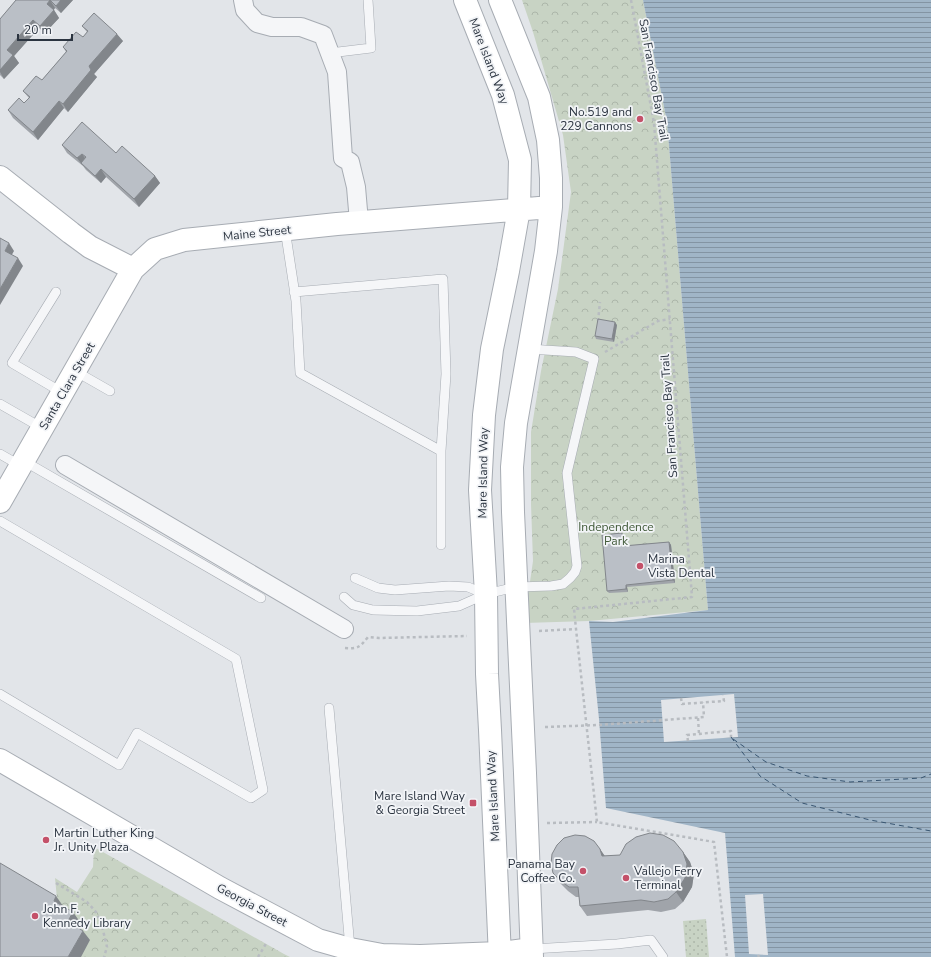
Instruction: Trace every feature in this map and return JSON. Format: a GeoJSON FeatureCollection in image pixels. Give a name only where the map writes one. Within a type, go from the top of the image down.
{"type":"FeatureCollection","features":[{"type":"Feature","properties":{"kind":"main road","name":"Mare Island Way"},"geometry":{"type":"LineString","coordinates":[[465,0],[504,95],[520,160],[518,209],[508,271],[492,349],[484,415],[480,490],[486,594],[487,674],[500,955]]}},
{"type":"Feature","properties":{"kind":"main road"},"geometry":{"type":"LineString","coordinates":[[500,0],[539,97],[548,140],[551,178],[551,207],[546,251],[516,423],[512,466],[532,953]]}},
{"type":"Feature","properties":{"kind":"main road"},"geometry":{"type":"LineString","coordinates":[[0,177],[71,234],[90,247],[133,269]]}},
{"type":"Feature","properties":{"kind":"main road","name":"Maine Street"},"geometry":{"type":"LineString","coordinates":[[133,269],[155,249],[184,240],[359,222],[551,207]]}},
{"type":"Feature","properties":{"kind":"main road","name":"Santa Clara Street"},"geometry":{"type":"LineString","coordinates":[[1,500],[133,269]]}},
{"type":"Feature","properties":{"kind":"main road","name":"Georgia Street"},"geometry":{"type":"LineString","coordinates":[[0,760],[220,888],[318,940],[350,953],[420,956],[532,953]]}},
{"type":"Feature","properties":{"kind":"street"},"geometry":{"type":"LineString","coordinates":[[243,0],[245,10],[257,23],[272,27],[302,27],[323,35],[337,72],[343,158],[350,162],[356,187],[359,222]]}},
{"type":"Feature","properties":{"kind":"street"},"geometry":{"type":"LineString","coordinates":[[66,465],[342,637]]}},
{"type":"Feature","properties":{"kind":"lane"},"geometry":{"type":"LineString","coordinates":[[330,53],[371,48],[368,0]]}},
{"type":"Feature","properties":{"kind":"lane"},"geometry":{"type":"LineString","coordinates":[[285,230],[294,292],[300,373],[441,451]]}},
{"type":"Feature","properties":{"kind":"lane"},"geometry":{"type":"LineString","coordinates":[[294,292],[443,279],[446,374],[441,451],[441,545]]}},
{"type":"Feature","properties":{"kind":"lane"},"geometry":{"type":"LineString","coordinates":[[56,292],[12,363],[63,393]]}},
{"type":"Feature","properties":{"kind":"lane"},"geometry":{"type":"LineString","coordinates":[[344,597],[354,605],[373,610],[417,611],[459,606],[486,594],[516,587],[551,586],[563,584],[570,578],[577,566],[567,473],[594,359],[576,352],[528,349]]}},
{"type":"Feature","properties":{"kind":"lane"},"geometry":{"type":"LineString","coordinates":[[75,371],[110,391]]}},
{"type":"Feature","properties":{"kind":"lane"},"geometry":{"type":"LineString","coordinates":[[0,404],[43,428]]}},
{"type":"Feature","properties":{"kind":"lane"},"geometry":{"type":"LineString","coordinates":[[0,454],[23,463],[261,598]]}},
{"type":"Feature","properties":{"kind":"lane"},"geometry":{"type":"LineString","coordinates":[[0,521],[236,659],[263,790],[251,798],[137,733],[119,765],[0,694]]}},
{"type":"Feature","properties":{"kind":"lane"},"geometry":{"type":"LineString","coordinates":[[355,578],[378,588],[395,590],[449,586],[468,587],[486,594]]}},
{"type":"Feature","properties":{"kind":"lane"},"geometry":{"type":"LineString","coordinates":[[329,708],[350,953]]}},
{"type":"Feature","properties":{"kind":"lane"},"geometry":{"type":"LineString","coordinates":[[532,953],[651,940],[663,957]]}},
{"type":"Feature","properties":{"kind":"path","name":"San Francisco Bay Trail"},"geometry":{"type":"LineString","coordinates":[[597,822],[574,609],[692,597],[654,123],[631,0]]}},
{"type":"Feature","properties":{"kind":"path"},"geometry":{"type":"LineString","coordinates":[[598,323],[600,302]]}},
{"type":"Feature","properties":{"kind":"path"},"geometry":{"type":"LineString","coordinates":[[594,359],[658,321],[670,319]]}},
{"type":"Feature","properties":{"kind":"path"},"geometry":{"type":"LineString","coordinates":[[541,631],[576,629]]}},
{"type":"Feature","properties":{"kind":"path"},"geometry":{"type":"LineString","coordinates":[[342,637],[343,648],[354,649],[361,646],[368,637],[460,636]]}},
{"type":"Feature","properties":{"kind":"path"},"geometry":{"type":"LineString","coordinates":[[681,698],[682,704],[724,700],[723,695]]}},
{"type":"Feature","properties":{"kind":"path"},"geometry":{"type":"LineString","coordinates":[[545,727],[599,726],[698,718],[704,717],[703,702]]}},
{"type":"Feature","properties":{"kind":"path"},"geometry":{"type":"LineString","coordinates":[[698,718],[700,734]]}},
{"type":"Feature","properties":{"kind":"path"},"geometry":{"type":"LineString","coordinates":[[688,740],[688,735],[731,731],[731,737]]}},
{"type":"Feature","properties":{"kind":"path"},"geometry":{"type":"LineString","coordinates":[[526,823],[597,822],[714,842],[727,957]]}},
{"type":"Feature","properties":{"kind":"path"},"geometry":{"type":"LineString","coordinates":[[56,883],[87,902],[96,912],[102,926],[107,947],[104,957]]}},
{"type":"Feature","properties":{"kind":"path"},"geometry":{"type":"LineString","coordinates":[[258,957],[267,942]]}},
{"type":"Feature","properties":{"kind":"green space","name":"Independence Park"},"geometry":{"type":"Polygon","coordinates":[[[522,0],[643,0],[667,122],[708,610],[589,621],[524,623],[533,561],[531,432],[541,371],[558,289],[571,192],[563,135],[533,32],[522,0]]]}},
{"type":"Feature","properties":{"kind":"green space"},"geometry":{"type":"Polygon","coordinates":[[[94,847],[290,957],[81,957],[75,931],[80,922],[61,911],[57,899],[55,878],[77,892],[93,867],[94,847]]]}},
{"type":"Feature","properties":{"kind":"green space"},"geometry":{"type":"Polygon","coordinates":[[[706,919],[709,957],[686,957],[683,921],[706,919]]]}},
{"type":"Feature","properties":{"kind":"water"},"geometry":{"type":"Polygon","coordinates":[[[643,0],[931,0],[931,957],[735,957],[725,833],[606,808],[589,621],[613,622],[708,610],[667,122],[643,0]]]}},
{"type":"Feature","properties":{"kind":"pier"},"geometry":{"type":"Polygon","coordinates":[[[734,694],[738,737],[664,742],[661,700],[734,694]]]}},
{"type":"Feature","properties":{"kind":"pier"},"geometry":{"type":"Polygon","coordinates":[[[763,894],[768,955],[749,954],[745,895],[763,894]]]}},
{"type":"Feature","properties":{"kind":"building"},"geometry":{"type":"Polygon","coordinates":[[[16,0],[50,0],[47,4],[54,10],[40,26],[33,20],[7,50],[13,55],[0,70],[0,19],[16,0]]]}},
{"type":"Feature","properties":{"kind":"building"},"geometry":{"type":"Polygon","coordinates":[[[50,0],[61,0],[56,6],[50,0]]]}},
{"type":"Feature","properties":{"kind":"building"},"geometry":{"type":"Polygon","coordinates":[[[94,13],[117,34],[89,66],[91,70],[63,104],[59,101],[33,132],[8,110],[19,98],[24,103],[30,97],[23,91],[36,76],[42,80],[67,51],[63,47],[76,32],[83,37],[88,31],[82,26],[94,13]]]}},
{"type":"Feature","properties":{"kind":"building"},"geometry":{"type":"Polygon","coordinates":[[[82,122],[116,153],[122,146],[155,176],[134,199],[101,169],[95,176],[81,163],[86,157],[82,154],[77,158],[62,145],[82,122]]]}},
{"type":"Feature","properties":{"kind":"building"},"geometry":{"type":"Polygon","coordinates":[[[0,238],[9,243],[5,251],[18,258],[0,289],[0,238]]]}},
{"type":"Feature","properties":{"kind":"building"},"geometry":{"type":"Polygon","coordinates":[[[598,319],[615,322],[612,339],[595,336],[598,319]]]}},
{"type":"Feature","properties":{"kind":"building","name":"Marina Vista Dental"},"geometry":{"type":"Polygon","coordinates":[[[622,533],[623,546],[669,542],[673,580],[626,585],[626,589],[607,591],[602,535],[622,533]]]}},
{"type":"Feature","properties":{"kind":"building","name":"Vallejo Ferry Terminal"},"geometry":{"type":"Polygon","coordinates":[[[650,833],[663,835],[674,841],[683,852],[687,864],[685,878],[676,892],[668,899],[654,902],[641,900],[580,906],[578,887],[569,887],[553,873],[551,864],[552,854],[557,845],[564,838],[575,835],[585,836],[594,841],[600,849],[602,856],[620,855],[626,844],[636,837],[650,833]]]}},
{"type":"Feature","properties":{"kind":"building","name":"John F. Kennedy Library"},"geometry":{"type":"Polygon","coordinates":[[[0,863],[56,896],[54,901],[73,912],[68,921],[83,931],[68,957],[0,957],[0,863]]]}},
{"type":"Feature","properties":{"kind":"ferry route"},"geometry":{"type":"LineString","coordinates":[[731,737],[760,776],[802,803],[870,820],[931,831]]}},
{"type":"Feature","properties":{"kind":"ferry route"},"geometry":{"type":"LineString","coordinates":[[733,739],[766,762],[807,776],[850,782],[921,778],[931,774]]}},
{"type":"Feature","properties":{"kind":"place","name":"No.519 and 229 Cannons"},"geometry":{"type":"Point","coordinates":[640,119]}},
{"type":"Feature","properties":{"kind":"place","name":"Marina Vista Dental"},"geometry":{"type":"Point","coordinates":[640,566]}},
{"type":"Feature","properties":{"kind":"place","name":"Mare Island Way & Georgia Street"},"geometry":{"type":"Point","coordinates":[473,803]}},
{"type":"Feature","properties":{"kind":"place","name":"Martin Luther King Jr. Unity Plaza"},"geometry":{"type":"Point","coordinates":[46,840]}},
{"type":"Feature","properties":{"kind":"place","name":"Panama Bay Coffee Co."},"geometry":{"type":"Point","coordinates":[583,871]}},
{"type":"Feature","properties":{"kind":"place","name":"Vallejo Ferry Terminal"},"geometry":{"type":"Point","coordinates":[626,878]}},
{"type":"Feature","properties":{"kind":"place","name":"John F. Kennedy Library"},"geometry":{"type":"Point","coordinates":[35,916]}}]}
